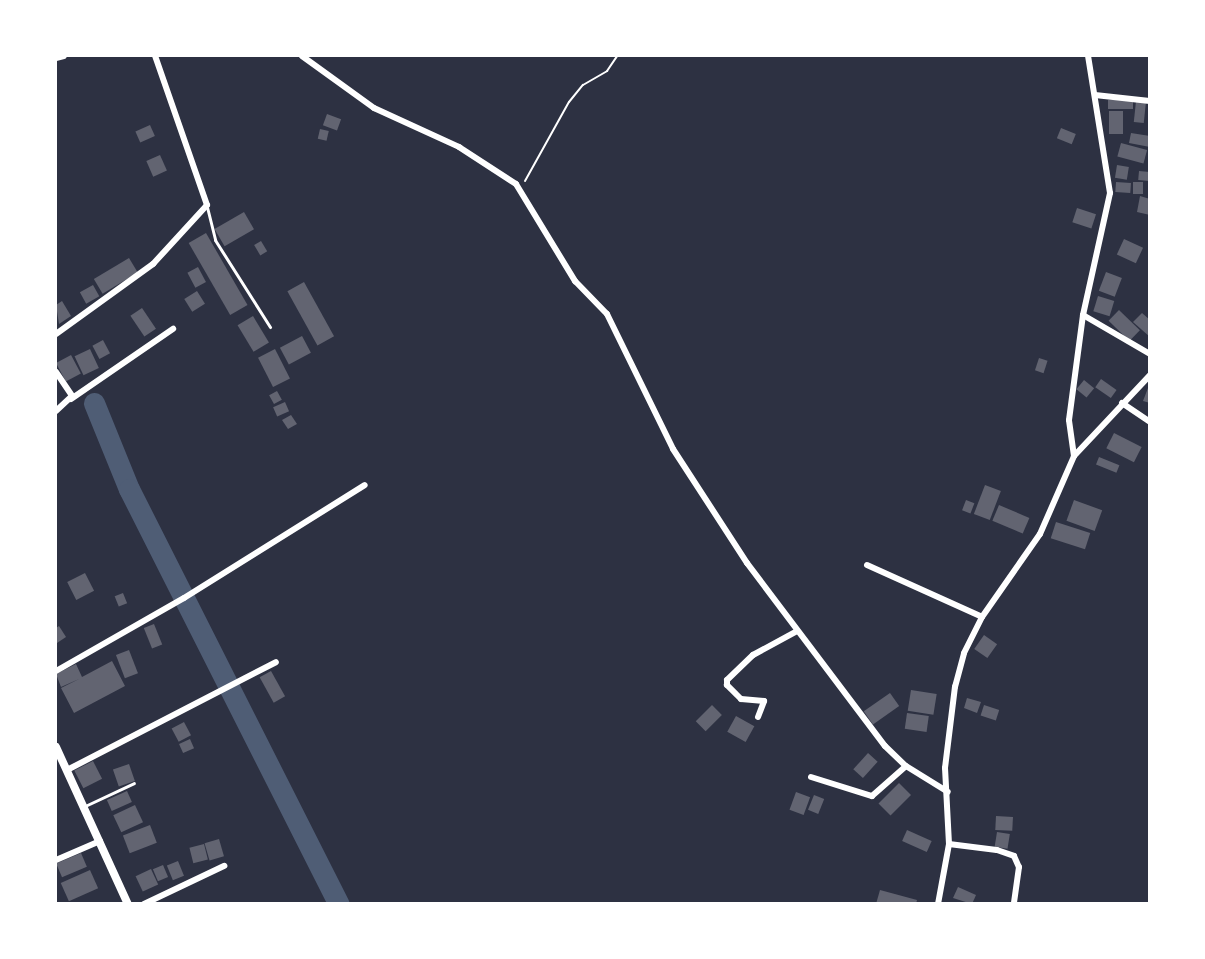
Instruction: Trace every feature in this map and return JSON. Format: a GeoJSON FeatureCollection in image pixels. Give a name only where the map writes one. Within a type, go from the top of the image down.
{"type":"FeatureCollection","features":[{"type":"Feature","properties":{"kind":"street"},"geometry":{"type":"LineString","coordinates":[[56,58],[64,56]]}},
{"type":"Feature","properties":{"kind":"street"},"geometry":{"type":"LineString","coordinates":[[56,334],[153,264],[207,205],[155,56]]}},
{"type":"Feature","properties":{"kind":"street"},"geometry":{"type":"LineString","coordinates":[[302,56],[374,108],[459,147],[496,168],[520,190],[574,281],[607,314],[673,449],[747,563],[885,746],[906,766],[948,792]]}},
{"type":"Feature","properties":{"kind":"street"},"geometry":{"type":"LineString","coordinates":[[1074,456],[1069,420],[1083,315],[1110,193],[1088,56]]}},
{"type":"Feature","properties":{"kind":"street"},"geometry":{"type":"LineString","coordinates":[[1095,95],[1149,100]]}},
{"type":"Feature","properties":{"kind":"street"},"geometry":{"type":"LineString","coordinates":[[1083,315],[1149,354]]}},
{"type":"Feature","properties":{"kind":"street"},"geometry":{"type":"LineString","coordinates":[[56,411],[173,329]]}},
{"type":"Feature","properties":{"kind":"street"},"geometry":{"type":"LineString","coordinates":[[56,372],[70,392],[71,399]]}},
{"type":"Feature","properties":{"kind":"street"},"geometry":{"type":"LineString","coordinates":[[938,903],[949,844],[945,768],[955,687],[964,653],[982,617],[1040,534],[1074,456],[1149,375]]}},
{"type":"Feature","properties":{"kind":"street"},"geometry":{"type":"LineString","coordinates":[[1122,403],[1149,422]]}},
{"type":"Feature","properties":{"kind":"street"},"geometry":{"type":"LineString","coordinates":[[56,671],[178,602],[365,485]]}},
{"type":"Feature","properties":{"kind":"street"},"geometry":{"type":"LineString","coordinates":[[867,565],[982,617]]}},
{"type":"Feature","properties":{"kind":"street"},"geometry":{"type":"LineString","coordinates":[[758,717],[764,701],[741,699],[727,685],[727,680],[753,656],[797,631]]}},
{"type":"Feature","properties":{"kind":"street"},"geometry":{"type":"LineString","coordinates":[[67,770],[276,662]]}},
{"type":"Feature","properties":{"kind":"street"},"geometry":{"type":"LineString","coordinates":[[56,747],[128,903]]}},
{"type":"Feature","properties":{"kind":"street"},"geometry":{"type":"LineString","coordinates":[[811,777],[872,796],[906,766]]}},
{"type":"Feature","properties":{"kind":"street"},"geometry":{"type":"LineString","coordinates":[[56,860],[100,841]]}},
{"type":"Feature","properties":{"kind":"street"},"geometry":{"type":"LineString","coordinates":[[949,844],[997,850],[1014,856],[1019,867],[1014,903]]}},
{"type":"Feature","properties":{"kind":"street"},"geometry":{"type":"LineString","coordinates":[[144,903],[224,866]]}},
{"type":"Feature","properties":{"kind":"lane"},"geometry":{"type":"LineString","coordinates":[[207,205],[215,240],[270,327]]}},
{"type":"Feature","properties":{"kind":"lane"},"geometry":{"type":"LineString","coordinates":[[84,807],[134,783]]}},
{"type":"Feature","properties":{"kind":"path"},"geometry":{"type":"LineString","coordinates":[[520,190],[569,102],[579,89],[607,70],[617,56]]}},
{"type":"Feature","properties":{"kind":"building"},"geometry":{"type":"Polygon","coordinates":[[[1108,100],[1133,100],[1133,109],[1108,109],[1108,100]]]}},
{"type":"Feature","properties":{"kind":"building"},"geometry":{"type":"Polygon","coordinates":[[[1136,101],[1146,102],[1144,123],[1134,122],[1136,101]]]}},
{"type":"Feature","properties":{"kind":"building"},"geometry":{"type":"Polygon","coordinates":[[[1109,111],[1123,111],[1123,134],[1109,134],[1109,111]]]}},
{"type":"Feature","properties":{"kind":"building"},"geometry":{"type":"Polygon","coordinates":[[[327,114],[341,119],[337,130],[323,125],[327,114]]]}},
{"type":"Feature","properties":{"kind":"building"},"geometry":{"type":"Polygon","coordinates":[[[150,125],[155,136],[140,142],[135,132],[150,125]]]}},
{"type":"Feature","properties":{"kind":"building"},"geometry":{"type":"Polygon","coordinates":[[[1061,128],[1076,134],[1072,144],[1057,138],[1061,128]]]}},
{"type":"Feature","properties":{"kind":"building"},"geometry":{"type":"Polygon","coordinates":[[[320,129],[329,131],[327,141],[318,139],[320,129]]]}},
{"type":"Feature","properties":{"kind":"building"},"geometry":{"type":"Polygon","coordinates":[[[1131,133],[1150,136],[1150,147],[1129,143],[1131,133]]]}},
{"type":"Feature","properties":{"kind":"building"},"geometry":{"type":"Polygon","coordinates":[[[1121,143],[1147,150],[1143,164],[1117,157],[1121,143]]]}},
{"type":"Feature","properties":{"kind":"building"},"geometry":{"type":"Polygon","coordinates":[[[160,155],[167,171],[153,177],[146,161],[160,155]]]}},
{"type":"Feature","properties":{"kind":"building"},"geometry":{"type":"Polygon","coordinates":[[[1117,165],[1129,167],[1127,180],[1115,178],[1117,165]]]}},
{"type":"Feature","properties":{"kind":"building"},"geometry":{"type":"Polygon","coordinates":[[[1139,171],[1150,172],[1149,181],[1138,180],[1139,171]]]}},
{"type":"Feature","properties":{"kind":"building"},"geometry":{"type":"Polygon","coordinates":[[[1116,182],[1131,183],[1130,193],[1115,192],[1116,182]]]}},
{"type":"Feature","properties":{"kind":"building"},"geometry":{"type":"Polygon","coordinates":[[[1133,182],[1143,182],[1143,194],[1133,194],[1133,182]]]}},
{"type":"Feature","properties":{"kind":"building"},"geometry":{"type":"Polygon","coordinates":[[[1140,196],[1150,199],[1150,215],[1137,212],[1140,196]]]}},
{"type":"Feature","properties":{"kind":"building"},"geometry":{"type":"Polygon","coordinates":[[[1077,208],[1096,214],[1091,228],[1072,222],[1077,208]]]}},
{"type":"Feature","properties":{"kind":"building"},"geometry":{"type":"Polygon","coordinates":[[[244,212],[254,229],[225,246],[215,229],[244,212]]]}},
{"type":"Feature","properties":{"kind":"building"},"geometry":{"type":"Polygon","coordinates":[[[206,233],[248,305],[230,315],[189,243],[206,233]]]}},
{"type":"Feature","properties":{"kind":"building"},"geometry":{"type":"Polygon","coordinates":[[[1124,239],[1143,248],[1136,263],[1117,254],[1124,239]]]}},
{"type":"Feature","properties":{"kind":"building"},"geometry":{"type":"Polygon","coordinates":[[[261,241],[267,251],[260,255],[254,245],[261,241]]]}},
{"type":"Feature","properties":{"kind":"building"},"geometry":{"type":"Polygon","coordinates":[[[129,258],[138,273],[103,294],[94,279],[129,258]]]}},
{"type":"Feature","properties":{"kind":"building"},"geometry":{"type":"Polygon","coordinates":[[[198,267],[206,282],[195,288],[187,273],[198,267]]]}},
{"type":"Feature","properties":{"kind":"building"},"geometry":{"type":"Polygon","coordinates":[[[1106,272],[1122,278],[1115,297],[1099,291],[1106,272]]]}},
{"type":"Feature","properties":{"kind":"building"},"geometry":{"type":"Polygon","coordinates":[[[304,282],[334,336],[317,345],[287,291],[304,282]]]}},
{"type":"Feature","properties":{"kind":"building"},"geometry":{"type":"Polygon","coordinates":[[[93,285],[99,296],[86,304],[80,292],[93,285]]]}},
{"type":"Feature","properties":{"kind":"building"},"geometry":{"type":"Polygon","coordinates":[[[197,291],[205,304],[192,312],[184,299],[197,291]]]}},
{"type":"Feature","properties":{"kind":"building"},"geometry":{"type":"Polygon","coordinates":[[[1098,296],[1114,301],[1110,316],[1093,311],[1098,296]]]}},
{"type":"Feature","properties":{"kind":"building"},"geometry":{"type":"Polygon","coordinates":[[[62,301],[71,316],[59,324],[56,305],[62,301]]]}},
{"type":"Feature","properties":{"kind":"building"},"geometry":{"type":"Polygon","coordinates":[[[142,308],[156,329],[144,337],[130,316],[142,308]]]}},
{"type":"Feature","properties":{"kind":"building"},"geometry":{"type":"Polygon","coordinates":[[[1119,310],[1140,330],[1129,341],[1109,321],[1119,310]]]}},
{"type":"Feature","properties":{"kind":"building"},"geometry":{"type":"Polygon","coordinates":[[[1142,313],[1150,320],[1150,337],[1133,322],[1142,313]]]}},
{"type":"Feature","properties":{"kind":"building"},"geometry":{"type":"Polygon","coordinates":[[[253,316],[269,343],[254,352],[238,325],[253,316]]]}},
{"type":"Feature","properties":{"kind":"building"},"geometry":{"type":"Polygon","coordinates":[[[302,336],[311,353],[289,365],[280,348],[302,336]]]}},
{"type":"Feature","properties":{"kind":"building"},"geometry":{"type":"Polygon","coordinates":[[[103,340],[110,353],[99,359],[92,346],[103,340]]]}},
{"type":"Feature","properties":{"kind":"building"},"geometry":{"type":"Polygon","coordinates":[[[90,349],[99,368],[83,375],[75,356],[90,349]]]}},
{"type":"Feature","properties":{"kind":"building"},"geometry":{"type":"Polygon","coordinates":[[[275,349],[290,378],[273,387],[258,358],[275,349]]]}},
{"type":"Feature","properties":{"kind":"building"},"geometry":{"type":"Polygon","coordinates":[[[71,355],[81,374],[66,382],[56,363],[71,355]]]}},
{"type":"Feature","properties":{"kind":"building"},"geometry":{"type":"Polygon","coordinates":[[[1039,358],[1048,361],[1044,373],[1035,370],[1039,358]]]}},
{"type":"Feature","properties":{"kind":"building"},"geometry":{"type":"Polygon","coordinates":[[[1101,379],[1117,390],[1111,398],[1095,387],[1101,379]]]}},
{"type":"Feature","properties":{"kind":"building"},"geometry":{"type":"Polygon","coordinates":[[[1084,380],[1094,388],[1087,398],[1076,389],[1084,380]]]}},
{"type":"Feature","properties":{"kind":"building"},"geometry":{"type":"Polygon","coordinates":[[[1148,388],[1150,389],[1150,403],[1143,401],[1148,388]]]}},
{"type":"Feature","properties":{"kind":"building"},"geometry":{"type":"Polygon","coordinates":[[[277,391],[282,400],[274,404],[269,395],[277,391]]]}},
{"type":"Feature","properties":{"kind":"building"},"geometry":{"type":"Polygon","coordinates":[[[285,402],[289,411],[277,416],[273,407],[285,402]]]}},
{"type":"Feature","properties":{"kind":"building"},"geometry":{"type":"Polygon","coordinates":[[[291,415],[297,424],[288,429],[282,420],[291,415]]]}},
{"type":"Feature","properties":{"kind":"building"},"geometry":{"type":"Polygon","coordinates":[[[1114,433],[1142,447],[1134,462],[1106,448],[1114,433]]]}},
{"type":"Feature","properties":{"kind":"building"},"geometry":{"type":"Polygon","coordinates":[[[1099,457],[1119,465],[1116,473],[1096,464],[1099,457]]]}},
{"type":"Feature","properties":{"kind":"building"},"geometry":{"type":"Polygon","coordinates":[[[985,485],[1001,491],[990,520],[974,514],[985,485]]]}},
{"type":"Feature","properties":{"kind":"building"},"geometry":{"type":"Polygon","coordinates":[[[966,500],[974,503],[970,513],[962,510],[966,500]]]}},
{"type":"Feature","properties":{"kind":"building"},"geometry":{"type":"Polygon","coordinates":[[[1074,500],[1102,510],[1095,531],[1066,521],[1074,500]]]}},
{"type":"Feature","properties":{"kind":"building"},"geometry":{"type":"Polygon","coordinates":[[[999,505],[1029,518],[1023,534],[992,521],[999,505]]]}},
{"type":"Feature","properties":{"kind":"building"},"geometry":{"type":"Polygon","coordinates":[[[1056,522],[1090,533],[1085,549],[1051,538],[1056,522]]]}},
{"type":"Feature","properties":{"kind":"building"},"geometry":{"type":"Polygon","coordinates":[[[85,573],[94,591],[76,600],[67,582],[85,573]]]}},
{"type":"Feature","properties":{"kind":"building"},"geometry":{"type":"Polygon","coordinates":[[[123,593],[127,603],[119,607],[115,596],[123,593]]]}},
{"type":"Feature","properties":{"kind":"building"},"geometry":{"type":"Polygon","coordinates":[[[154,624],[162,644],[152,649],[144,628],[154,624]]]}},
{"type":"Feature","properties":{"kind":"building"},"geometry":{"type":"Polygon","coordinates":[[[59,626],[66,637],[57,643],[56,628],[59,626]]]}},
{"type":"Feature","properties":{"kind":"building"},"geometry":{"type":"Polygon","coordinates":[[[984,635],[997,644],[987,658],[974,649],[984,635]]]}},
{"type":"Feature","properties":{"kind":"building"},"geometry":{"type":"Polygon","coordinates":[[[129,650],[138,673],[125,678],[116,655],[129,650]]]}},
{"type":"Feature","properties":{"kind":"building"},"geometry":{"type":"Polygon","coordinates":[[[112,661],[125,686],[74,713],[61,688],[79,679],[61,687],[56,674],[76,664],[82,677],[112,661]]]}},
{"type":"Feature","properties":{"kind":"building"},"geometry":{"type":"Polygon","coordinates":[[[271,671],[285,696],[274,703],[260,677],[271,671]]]}},
{"type":"Feature","properties":{"kind":"building"},"geometry":{"type":"Polygon","coordinates":[[[911,690],[937,694],[933,715],[908,711],[911,690]]]}},
{"type":"Feature","properties":{"kind":"building"},"geometry":{"type":"Polygon","coordinates":[[[890,693],[899,706],[873,724],[864,711],[890,693]]]}},
{"type":"Feature","properties":{"kind":"building"},"geometry":{"type":"Polygon","coordinates":[[[967,698],[981,702],[977,713],[964,708],[967,698]]]}},
{"type":"Feature","properties":{"kind":"building"},"geometry":{"type":"Polygon","coordinates":[[[712,705],[722,715],[706,731],[696,721],[712,705]]]}},
{"type":"Feature","properties":{"kind":"building"},"geometry":{"type":"Polygon","coordinates":[[[984,705],[999,710],[996,720],[981,715],[984,705]]]}},
{"type":"Feature","properties":{"kind":"building"},"geometry":{"type":"Polygon","coordinates":[[[907,713],[929,716],[927,732],[905,729],[907,713]]]}},
{"type":"Feature","properties":{"kind":"building"},"geometry":{"type":"Polygon","coordinates":[[[736,716],[754,726],[746,742],[727,732],[736,716]]]}},
{"type":"Feature","properties":{"kind":"building"},"geometry":{"type":"Polygon","coordinates":[[[184,722],[191,735],[179,742],[172,729],[184,722]]]}},
{"type":"Feature","properties":{"kind":"building"},"geometry":{"type":"Polygon","coordinates":[[[190,739],[194,748],[183,753],[179,744],[190,739]]]}},
{"type":"Feature","properties":{"kind":"building"},"geometry":{"type":"Polygon","coordinates":[[[868,753],[878,762],[863,778],[853,769],[868,753]]]}},
{"type":"Feature","properties":{"kind":"building"},"geometry":{"type":"Polygon","coordinates":[[[93,761],[102,779],[83,788],[74,771],[93,761]]]}},
{"type":"Feature","properties":{"kind":"building"},"geometry":{"type":"Polygon","coordinates":[[[129,764],[135,781],[119,787],[113,770],[129,764]]]}},
{"type":"Feature","properties":{"kind":"building"},"geometry":{"type":"Polygon","coordinates":[[[899,783],[911,795],[891,816],[878,804],[899,783]]]}},
{"type":"Feature","properties":{"kind":"building"},"geometry":{"type":"Polygon","coordinates":[[[127,791],[132,802],[112,811],[107,800],[127,791]]]}},
{"type":"Feature","properties":{"kind":"building"},"geometry":{"type":"Polygon","coordinates":[[[796,792],[810,797],[804,815],[790,810],[796,792]]]}},
{"type":"Feature","properties":{"kind":"building"},"geometry":{"type":"Polygon","coordinates":[[[814,795],[824,799],[818,814],[808,810],[814,795]]]}},
{"type":"Feature","properties":{"kind":"building"},"geometry":{"type":"Polygon","coordinates":[[[135,805],[143,822],[121,832],[113,815],[135,805]]]}},
{"type":"Feature","properties":{"kind":"building"},"geometry":{"type":"Polygon","coordinates":[[[996,816],[1013,817],[1012,831],[995,830],[996,816]]]}},
{"type":"Feature","properties":{"kind":"building"},"geometry":{"type":"Polygon","coordinates":[[[150,825],[157,843],[130,853],[123,835],[150,825]]]}},
{"type":"Feature","properties":{"kind":"building"},"geometry":{"type":"Polygon","coordinates":[[[907,830],[932,841],[927,852],[902,841],[907,830]]]}},
{"type":"Feature","properties":{"kind":"building"},"geometry":{"type":"Polygon","coordinates":[[[997,832],[1010,834],[1007,849],[995,847],[997,832]]]}},
{"type":"Feature","properties":{"kind":"building"},"geometry":{"type":"Polygon","coordinates":[[[219,839],[224,856],[210,860],[205,843],[219,839]]]}},
{"type":"Feature","properties":{"kind":"building"},"geometry":{"type":"Polygon","coordinates":[[[204,844],[208,860],[193,863],[189,848],[204,844]]]}},
{"type":"Feature","properties":{"kind":"building"},"geometry":{"type":"Polygon","coordinates":[[[81,853],[87,867],[62,877],[56,864],[81,853]]]}},
{"type":"Feature","properties":{"kind":"building"},"geometry":{"type":"Polygon","coordinates":[[[178,861],[184,876],[173,880],[167,865],[178,861]]]}},
{"type":"Feature","properties":{"kind":"building"},"geometry":{"type":"Polygon","coordinates":[[[163,865],[168,877],[158,881],[153,869],[163,865]]]}},
{"type":"Feature","properties":{"kind":"building"},"geometry":{"type":"Polygon","coordinates":[[[151,869],[158,884],[143,892],[136,876],[151,869]]]}},
{"type":"Feature","properties":{"kind":"building"},"geometry":{"type":"Polygon","coordinates":[[[90,870],[98,888],[69,901],[61,883],[90,870]]]}},
{"type":"Feature","properties":{"kind":"building"},"geometry":{"type":"Polygon","coordinates":[[[958,887],[976,895],[972,904],[953,898],[958,887]]]}},
{"type":"Feature","properties":{"kind":"building"},"geometry":{"type":"Polygon","coordinates":[[[880,890],[917,900],[916,904],[876,904],[880,890]]]}},
{"type":"Feature","properties":{"kind":"waterway"},"geometry":{"type":"LineString","coordinates":[[94,403],[129,489],[339,904]]}}]}
